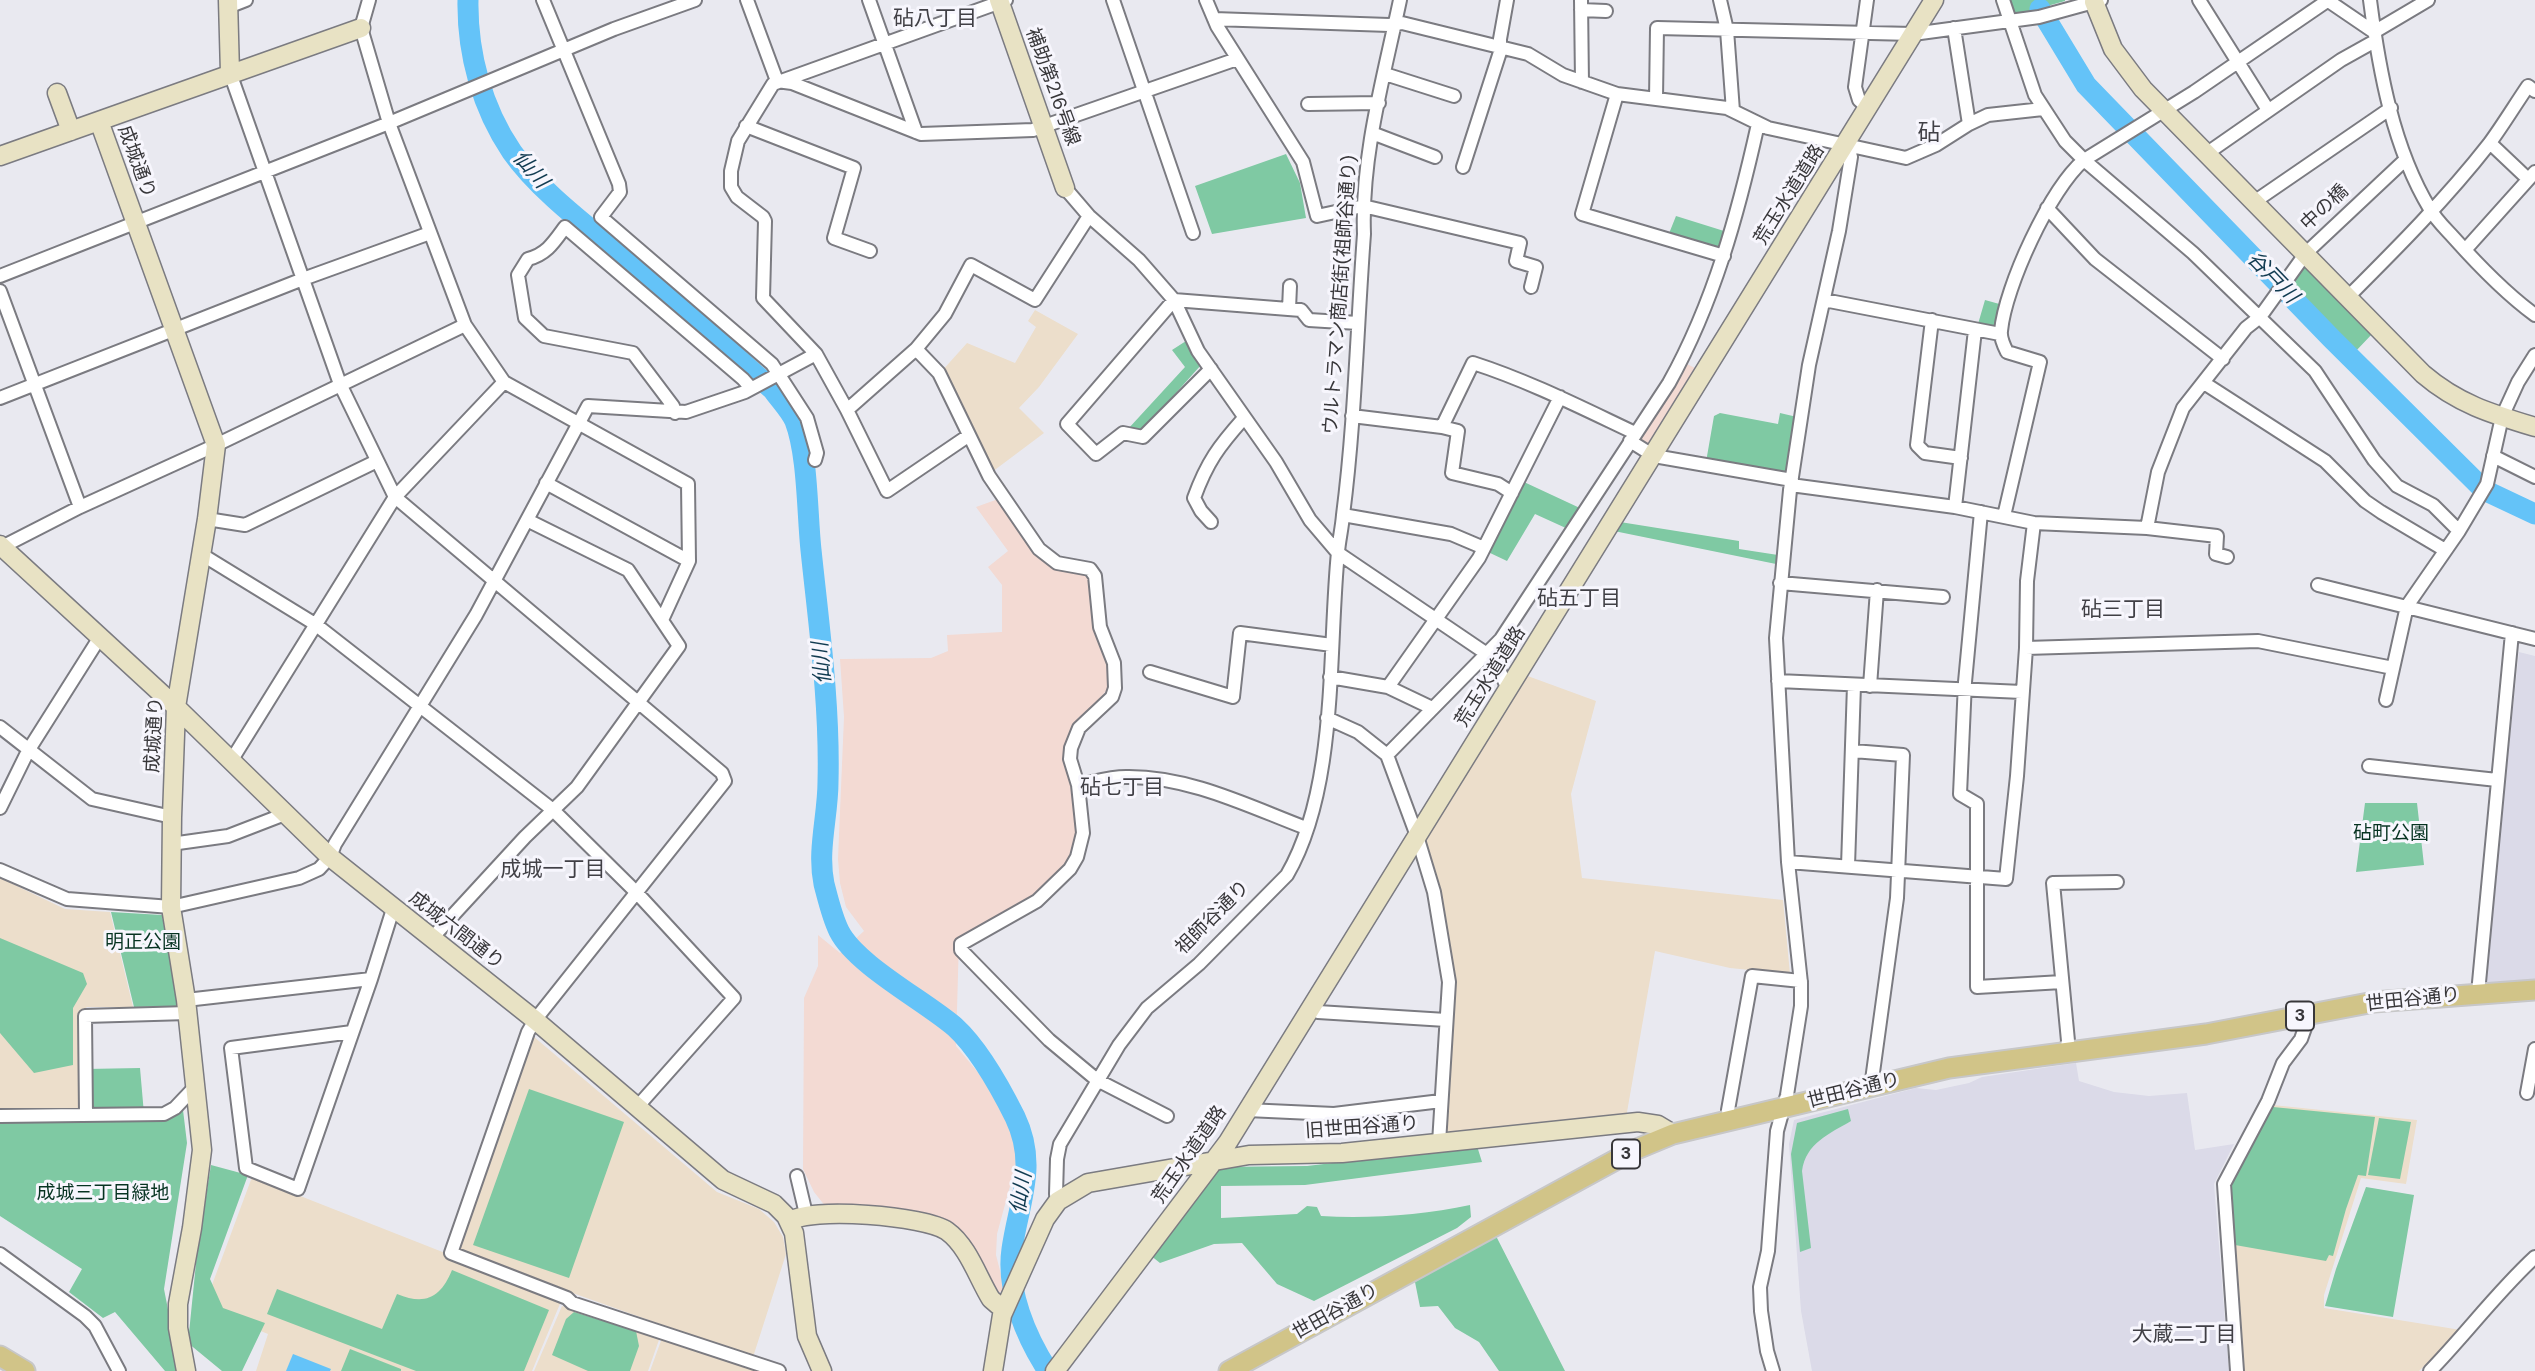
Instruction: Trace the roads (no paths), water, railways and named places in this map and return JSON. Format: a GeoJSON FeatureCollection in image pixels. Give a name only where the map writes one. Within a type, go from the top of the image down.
{"type":"FeatureCollection","features":[{"type":"Feature","properties":{"kind":"main road","name":"世田谷通り"},"geometry":{"type":"LineString","coordinates":[[1229,1371],[1632,1151],[1673,1134],[1949,1068],[2206,1034],[2374,1002],[2535,990]]}},
{"type":"Feature","properties":{"kind":"main road"},"geometry":{"type":"LineString","coordinates":[[0,1356],[25,1371]]}},
{"type":"Feature","properties":{"kind":"street"},"geometry":{"type":"LineString","coordinates":[[246,0],[228,3],[230,73],[341,384],[395,497],[722,774],[725,780],[528,1032],[451,1253],[567,1298],[572,1303],[779,1371]]}},
{"type":"Feature","properties":{"kind":"street"},"geometry":{"type":"LineString","coordinates":[[369,0],[360,28],[389,123],[465,325],[504,382],[688,484],[689,561],[662,620]]}},
{"type":"Feature","properties":{"kind":"street"},"geometry":{"type":"LineString","coordinates":[[543,0],[620,184],[620,192],[601,217],[772,364],[777,376],[807,418],[817,453],[815,460]]}},
{"type":"Feature","properties":{"kind":"street"},"geometry":{"type":"LineString","coordinates":[[0,276],[389,123],[614,29],[695,0]]}},
{"type":"Feature","properties":{"kind":"street"},"geometry":{"type":"LineString","coordinates":[[747,0],[777,80]]}},
{"type":"Feature","properties":{"kind":"street"},"geometry":{"type":"LineString","coordinates":[[869,0],[916,132]]}},
{"type":"Feature","properties":{"kind":"street"},"geometry":{"type":"LineString","coordinates":[[1113,0],[1193,233]]}},
{"type":"Feature","properties":{"kind":"street"},"geometry":{"type":"LineString","coordinates":[[1206,0],[1237,59],[1303,162],[1317,216],[1363,206],[1520,243],[1516,261],[1536,267],[1531,286]]}},
{"type":"Feature","properties":{"kind":"street","name":"ウルトラマン商店街(祖師谷通り)"},"geometry":{"type":"LineString","coordinates":[[1338,553],[1352,416],[1364,234],[1363,206],[1372,133],[1400,0]]}},
{"type":"Feature","properties":{"kind":"street"},"geometry":{"type":"LineString","coordinates":[[1463,167],[1500,47],[1507,0]]}},
{"type":"Feature","properties":{"kind":"street"},"geometry":{"type":"LineString","coordinates":[[1720,0],[1727,30],[1733,111]]}},
{"type":"Feature","properties":{"kind":"street"},"geometry":{"type":"LineString","coordinates":[[1867,0],[1855,87],[1859,100],[1868,108]]}},
{"type":"Feature","properties":{"kind":"street","name":"荒玉水道道路"},"geometry":{"type":"LineString","coordinates":[[1058,1366],[1216,1159],[1654,456],[1934,0]]}},
{"type":"Feature","properties":{"kind":"street"},"geometry":{"type":"LineString","coordinates":[[2003,0],[2035,95],[2065,141],[2193,253],[2315,371],[2374,460],[2397,486],[2432,505],[2459,531]]}},
{"type":"Feature","properties":{"kind":"street"},"geometry":{"type":"LineString","coordinates":[[2199,0],[2269,110]]}},
{"type":"Feature","properties":{"kind":"street"},"geometry":{"type":"LineString","coordinates":[[2004,516],[2040,362],[2007,352],[2000,334],[2011,290],[2047,208],[2074,169],[2237,63],[2327,0],[2375,36]]}},
{"type":"Feature","properties":{"kind":"street"},"geometry":{"type":"LineString","coordinates":[[2370,0],[2375,36],[2405,160],[2431,212],[2517,302],[2535,315]]}},
{"type":"Feature","properties":{"kind":"street"},"geometry":{"type":"LineString","coordinates":[[2206,153],[2428,0]]}},
{"type":"Feature","properties":{"kind":"street"},"geometry":{"type":"LineString","coordinates":[[968,436],[887,491],[816,355],[763,298],[765,221],[737,197],[731,187],[733,156],[746,126],[777,80],[1001,1]]}},
{"type":"Feature","properties":{"kind":"street","name":"補助第216号線"},"geometry":{"type":"LineString","coordinates":[[1001,1],[1065,188]]}},
{"type":"Feature","properties":{"kind":"street"},"geometry":{"type":"LineString","coordinates":[[1656,99],[1657,28],[1913,34],[2043,16],[2096,1],[2103,29],[2121,62],[2164,111],[2438,386],[2467,405],[2535,427]]}},
{"type":"Feature","properties":{"kind":"street"},"geometry":{"type":"LineString","coordinates":[[1582,82],[1581,5],[1606,11]]}},
{"type":"Feature","properties":{"kind":"street"},"geometry":{"type":"LineString","coordinates":[[1214,19],[1402,23],[1528,54],[1563,75],[1617,94],[1733,111],[1758,124],[1906,158],[1936,145],[1988,115],[2043,109]]}},
{"type":"Feature","properties":{"kind":"street"},"geometry":{"type":"LineString","coordinates":[[0,156],[360,28]]}},
{"type":"Feature","properties":{"kind":"street"},"geometry":{"type":"LineString","coordinates":[[1954,28],[1969,124]]}},
{"type":"Feature","properties":{"kind":"street"},"geometry":{"type":"LineString","coordinates":[[777,80],[792,83],[916,132],[951,134],[1044,128],[1237,59]]}},
{"type":"Feature","properties":{"kind":"street"},"geometry":{"type":"LineString","coordinates":[[1385,74],[1454,96]]}},
{"type":"Feature","properties":{"kind":"street"},"geometry":{"type":"LineString","coordinates":[[2347,297],[2431,212],[2490,143],[2528,86],[2535,91]]}},
{"type":"Feature","properties":{"kind":"street"},"geometry":{"type":"LineString","coordinates":[[57,93],[71,131]]}},
{"type":"Feature","properties":{"kind":"street"},"geometry":{"type":"LineString","coordinates":[[1617,94],[1582,214],[1724,256]]}},
{"type":"Feature","properties":{"kind":"street"},"geometry":{"type":"LineString","coordinates":[[1308,104],[1379,103]]}},
{"type":"Feature","properties":{"kind":"street"},"geometry":{"type":"LineString","coordinates":[[2254,202],[2391,108]]}},
{"type":"Feature","properties":{"kind":"street","name":"成城通り"},"geometry":{"type":"LineString","coordinates":[[99,121],[216,445],[207,519],[176,707],[172,817],[172,907],[187,1006],[202,1150],[178,1316],[180,1346],[186,1371]]}},
{"type":"Feature","properties":{"kind":"street"},"geometry":{"type":"LineString","coordinates":[[1387,755],[1501,639],[1687,350],[1724,256],[1758,124]]}},
{"type":"Feature","properties":{"kind":"street"},"geometry":{"type":"LineString","coordinates":[[746,126],[854,168],[834,239],[870,251]]}},
{"type":"Feature","properties":{"kind":"street"},"geometry":{"type":"LineString","coordinates":[[1372,133],[1435,157]]}},
{"type":"Feature","properties":{"kind":"street"},"geometry":{"type":"LineString","coordinates":[[2465,250],[2532,176],[2490,143]]}},
{"type":"Feature","properties":{"kind":"street"},"geometry":{"type":"LineString","coordinates":[[1773,1371],[1765,1338],[1760,1287],[1768,1251],[1774,1148],[1787,1095],[1801,1006],[1801,981],[1788,862],[1776,638],[1792,483],[1809,365],[1851,158],[1846,144]]}},
{"type":"Feature","properties":{"kind":"street","name":"中の橋"},"geometry":{"type":"LineString","coordinates":[[2147,528],[2158,472],[2183,408],[2246,328],[2260,317],[2306,253],[2405,160]]}},
{"type":"Feature","properties":{"kind":"street"},"geometry":{"type":"LineString","coordinates":[[1065,188],[1089,216],[1139,260],[1174,300],[1198,351],[1276,462],[1310,520],[1338,553],[1487,654],[1495,661],[1508,689]]}},
{"type":"Feature","properties":{"kind":"street"},"geometry":{"type":"LineString","coordinates":[[2047,208],[2095,259],[2224,359]]}},
{"type":"Feature","properties":{"kind":"street"},"geometry":{"type":"LineString","coordinates":[[847,410],[916,349],[945,314],[971,265],[1035,300],[1089,216]]}},
{"type":"Feature","properties":{"kind":"street"},"geometry":{"type":"LineString","coordinates":[[675,413],[673,406],[633,353],[544,336],[525,318],[518,275],[528,259],[541,255],[565,227],[754,387]]}},
{"type":"Feature","properties":{"kind":"street"},"geometry":{"type":"LineString","coordinates":[[0,398],[303,279],[430,233]]}},
{"type":"Feature","properties":{"kind":"street"},"geometry":{"type":"LineString","coordinates":[[1289,309],[1290,286]]}},
{"type":"Feature","properties":{"kind":"street"},"geometry":{"type":"LineString","coordinates":[[0,291],[80,507]]}},
{"type":"Feature","properties":{"kind":"street"},"geometry":{"type":"LineString","coordinates":[[1174,300],[1301,310],[1309,320],[1357,323]]}},
{"type":"Feature","properties":{"kind":"street"},"geometry":{"type":"LineString","coordinates":[[1174,300],[1067,424],[1096,454],[1123,433],[1143,437],[1211,369]]}},
{"type":"Feature","properties":{"kind":"street"},"geometry":{"type":"LineString","coordinates":[[1824,300],[2000,334]]}},
{"type":"Feature","properties":{"kind":"street"},"geometry":{"type":"LineString","coordinates":[[1932,320],[1917,445],[1925,453],[1961,458]]}},
{"type":"Feature","properties":{"kind":"street"},"geometry":{"type":"LineString","coordinates":[[0,547],[465,325]]}},
{"type":"Feature","properties":{"kind":"street"},"geometry":{"type":"LineString","coordinates":[[1955,507],[1975,330]]}},
{"type":"Feature","properties":{"kind":"street"},"geometry":{"type":"LineString","coordinates":[[916,349],[939,373],[989,475],[1039,549],[1056,563],[1090,569],[1095,576],[1100,627],[1114,663],[1115,688],[1112,697],[1079,728],[1071,748],[1070,759],[1078,785],[1083,841],[1070,869],[1037,901],[961,944],[961,950],[1049,1040],[1097,1080],[1167,1116]]}},
{"type":"Feature","properties":{"kind":"street"},"geometry":{"type":"LineString","coordinates":[[0,870],[66,899],[172,907],[299,878],[320,869],[330,858],[335,844],[476,615],[588,406],[592,404],[687,412],[754,387],[816,355]]}},
{"type":"Feature","properties":{"kind":"street"},"geometry":{"type":"LineString","coordinates":[[2386,700],[2407,606],[2459,531],[2484,488],[2502,417],[2518,382],[2535,355]]}},
{"type":"Feature","properties":{"kind":"street"},"geometry":{"type":"LineString","coordinates":[[1442,427],[1473,363],[1560,397],[1632,437],[1654,456],[1792,483],[1955,507],[2034,523],[2147,528],[2217,536],[2216,554],[2227,558]]}},
{"type":"Feature","properties":{"kind":"street"},"geometry":{"type":"LineString","coordinates":[[231,761],[395,497],[504,382]]}},
{"type":"Feature","properties":{"kind":"street"},"geometry":{"type":"LineString","coordinates":[[2204,383],[2325,461],[2365,501],[2445,550]]}},
{"type":"Feature","properties":{"kind":"street"},"geometry":{"type":"LineString","coordinates":[[1388,687],[1436,621],[1483,548],[1560,397]]}},
{"type":"Feature","properties":{"kind":"street"},"geometry":{"type":"LineString","coordinates":[[1352,416],[1458,431],[1452,473],[1498,484],[1512,493]]}},
{"type":"Feature","properties":{"kind":"street"},"geometry":{"type":"LineString","coordinates":[[1211,522],[1194,498],[1203,473],[1216,450],[1244,418]]}},
{"type":"Feature","properties":{"kind":"street"},"geometry":{"type":"LineString","coordinates":[[2493,456],[2535,477]]}},
{"type":"Feature","properties":{"kind":"street"},"geometry":{"type":"LineString","coordinates":[[207,519],[244,525],[377,461]]}},
{"type":"Feature","properties":{"kind":"street"},"geometry":{"type":"LineString","coordinates":[[547,483],[689,561]]}},
{"type":"Feature","properties":{"kind":"street"},"geometry":{"type":"LineString","coordinates":[[1981,512],[1972,585],[1961,794],[1978,804],[1977,987],[2063,982]]}},
{"type":"Feature","properties":{"kind":"street"},"geometry":{"type":"LineString","coordinates":[[1343,515],[1451,534],[1483,548]]}},
{"type":"Feature","properties":{"kind":"street"},"geometry":{"type":"LineString","coordinates":[[432,939],[525,837],[577,786],[679,646],[628,570],[527,520]]}},
{"type":"Feature","properties":{"kind":"street"},"geometry":{"type":"LineString","coordinates":[[1788,862],[2006,879],[2017,776],[2026,648],[2027,582],[2034,523]]}},
{"type":"Feature","properties":{"kind":"street","name":"成城六間通り"},"geometry":{"type":"LineString","coordinates":[[0,547],[176,707],[330,858],[535,1020],[723,1180],[764,1197],[774,1204],[789,1222]]}},
{"type":"Feature","properties":{"kind":"street","name":"祖師谷通り"},"geometry":{"type":"LineString","coordinates":[[1058,1201],[1057,1159],[1060,1144],[1097,1080],[1146,1008],[1199,964],[1287,875],[1295,861],[1318,788],[1327,718],[1338,553]]}},
{"type":"Feature","properties":{"kind":"street"},"geometry":{"type":"LineString","coordinates":[[201,554],[315,624],[553,810],[636,892],[734,998],[638,1106]]}},
{"type":"Feature","properties":{"kind":"street"},"geometry":{"type":"LineString","coordinates":[[1780,583],[1943,597]]}},
{"type":"Feature","properties":{"kind":"street"},"geometry":{"type":"LineString","coordinates":[[2318,585],[2535,639]]}},
{"type":"Feature","properties":{"kind":"street"},"geometry":{"type":"LineString","coordinates":[[1870,686],[1877,590]]}},
{"type":"Feature","properties":{"kind":"street"},"geometry":{"type":"LineString","coordinates":[[1150,672],[1233,697],[1240,633],[1332,645]]}},
{"type":"Feature","properties":{"kind":"street"},"geometry":{"type":"LineString","coordinates":[[2478,993],[2512,633]]}},
{"type":"Feature","properties":{"kind":"street"},"geometry":{"type":"LineString","coordinates":[[0,808],[28,751],[100,637]]}},
{"type":"Feature","properties":{"kind":"street"},"geometry":{"type":"LineString","coordinates":[[2026,648],[2258,641],[2393,668]]}},
{"type":"Feature","properties":{"kind":"street"},"geometry":{"type":"LineString","coordinates":[[1330,677],[1388,687],[1432,708]]}},
{"type":"Feature","properties":{"kind":"street"},"geometry":{"type":"LineString","coordinates":[[1778,681],[2022,692]]}},
{"type":"Feature","properties":{"kind":"street"},"geometry":{"type":"LineString","coordinates":[[1848,866],[1854,685]]}},
{"type":"Feature","properties":{"kind":"street"},"geometry":{"type":"LineString","coordinates":[[1327,718],[1358,732],[1387,755],[1434,892],[1449,982],[1439,1143]]}},
{"type":"Feature","properties":{"kind":"street"},"geometry":{"type":"LineString","coordinates":[[0,727],[92,799],[172,817]]}},
{"type":"Feature","properties":{"kind":"street"},"geometry":{"type":"LineString","coordinates":[[1853,751],[1903,755],[1900,870],[1871,1087]]}},
{"type":"Feature","properties":{"kind":"street"},"geometry":{"type":"LineString","coordinates":[[2369,766],[2497,780]]}},
{"type":"Feature","properties":{"kind":"street"},"geometry":{"type":"LineString","coordinates":[[1078,785],[1126,777],[1177,782],[1218,794],[1306,828]]}},
{"type":"Feature","properties":{"kind":"street"},"geometry":{"type":"LineString","coordinates":[[172,844],[228,835],[285,814]]}},
{"type":"Feature","properties":{"kind":"street"},"geometry":{"type":"LineString","coordinates":[[2066,1053],[2068,1041],[2053,883],[2117,882]]}},
{"type":"Feature","properties":{"kind":"street"},"geometry":{"type":"LineString","coordinates":[[352,1032],[231,1048],[246,1168],[298,1189],[371,979],[393,908]]}},
{"type":"Feature","properties":{"kind":"street"},"geometry":{"type":"LineString","coordinates":[[1730,1122],[1728,1110],[1752,976],[1801,981]]}},
{"type":"Feature","properties":{"kind":"street"},"geometry":{"type":"LineString","coordinates":[[86,1115],[85,1016],[187,1006],[371,979]]}},
{"type":"Feature","properties":{"kind":"street"},"geometry":{"type":"LineString","coordinates":[[1310,1008],[1318,1012],[1446,1020]]}},
{"type":"Feature","properties":{"kind":"street"},"geometry":{"type":"LineString","coordinates":[[2237,1371],[2224,1184],[2268,1101],[2283,1063],[2301,1039],[2306,1025],[2305,1015]]}},
{"type":"Feature","properties":{"kind":"street"},"geometry":{"type":"LineString","coordinates":[[2527,1093],[2535,1049]]}},
{"type":"Feature","properties":{"kind":"street"},"geometry":{"type":"LineString","coordinates":[[0,1116],[164,1114],[175,1108],[194,1088]]}},
{"type":"Feature","properties":{"kind":"street"},"geometry":{"type":"LineString","coordinates":[[1247,1110],[1334,1114],[1441,1101]]}},
{"type":"Feature","properties":{"kind":"street","name":"旧世田谷通り"},"geometry":{"type":"LineString","coordinates":[[1058,1201],[1095,1181],[1249,1154],[1342,1153],[1624,1124],[1649,1123],[1673,1134]]}},
{"type":"Feature","properties":{"kind":"street"},"geometry":{"type":"LineString","coordinates":[[1624,1124],[1633,1128],[1636,1136],[1637,1142],[1632,1151]]}},
{"type":"Feature","properties":{"kind":"street"},"geometry":{"type":"LineString","coordinates":[[797,1176],[806,1214]]}},
{"type":"Feature","properties":{"kind":"street"},"geometry":{"type":"LineString","coordinates":[[993,1371],[997,1340],[1007,1303],[1045,1219],[1058,1201]]}},
{"type":"Feature","properties":{"kind":"street"},"geometry":{"type":"LineString","coordinates":[[822,1371],[807,1336],[796,1243],[789,1222],[806,1214],[870,1216],[938,1226],[960,1244],[991,1299],[998,1305],[1007,1303]]}},
{"type":"Feature","properties":{"kind":"street"},"geometry":{"type":"LineString","coordinates":[[0,1254],[85,1316],[95,1326],[118,1371]]}},
{"type":"Feature","properties":{"kind":"street"},"geometry":{"type":"LineString","coordinates":[[2430,1371],[2535,1257]]}},
{"type":"Feature","properties":{"kind":"water"},"geometry":{"type":"Polygon","coordinates":[[[293,1354],[331,1369],[286,1371],[293,1354]]]}},
{"type":"Feature","properties":{"kind":"waterway","name":"仙川"},"geometry":{"type":"LineString","coordinates":[[468,0],[470,40],[478,79],[492,117],[512,152],[556,200],[642,272],[773,390],[795,421],[805,467],[826,695],[828,795],[822,846],[824,884],[834,920],[848,944],[875,969],[964,1036],[988,1069],[1015,1117],[1022,1134],[1026,1167],[1012,1249],[1012,1281],[1025,1328],[1048,1371]]}},
{"type":"Feature","properties":{"kind":"waterway","name":"谷戸川"},"geometry":{"type":"LineString","coordinates":[[2040,9],[2086,85],[2332,339],[2484,490],[2535,514]]}},
{"type":"Feature","properties":{"kind":"district","name":"砧八丁目"},"geometry":{"type":"Point","coordinates":[935,19]}},
{"type":"Feature","properties":{"kind":"district","name":"砧"},"geometry":{"type":"Point","coordinates":[1929,134]}},
{"type":"Feature","properties":{"kind":"district","name":"砧五丁目"},"geometry":{"type":"Point","coordinates":[1579,599]}},
{"type":"Feature","properties":{"kind":"district","name":"砧三丁目"},"geometry":{"type":"Point","coordinates":[2123,610]}},
{"type":"Feature","properties":{"kind":"district","name":"砧七丁目"},"geometry":{"type":"Point","coordinates":[1122,788]}},
{"type":"Feature","properties":{"kind":"district","name":"成城一丁目"},"geometry":{"type":"Point","coordinates":[553,870]}},
{"type":"Feature","properties":{"kind":"district","name":"大蔵二丁目"},"geometry":{"type":"Point","coordinates":[2184,1335]}},
{"type":"Feature","properties":{"kind":"park label","name":"砧町公園"},"geometry":{"type":"Point","coordinates":[2391,834]}},
{"type":"Feature","properties":{"kind":"park label","name":"明正公園"},"geometry":{"type":"Point","coordinates":[143,943]}},
{"type":"Feature","properties":{"kind":"park label","name":"成城三丁目緑地"},"geometry":{"type":"Point","coordinates":[103,1194]}}]}
